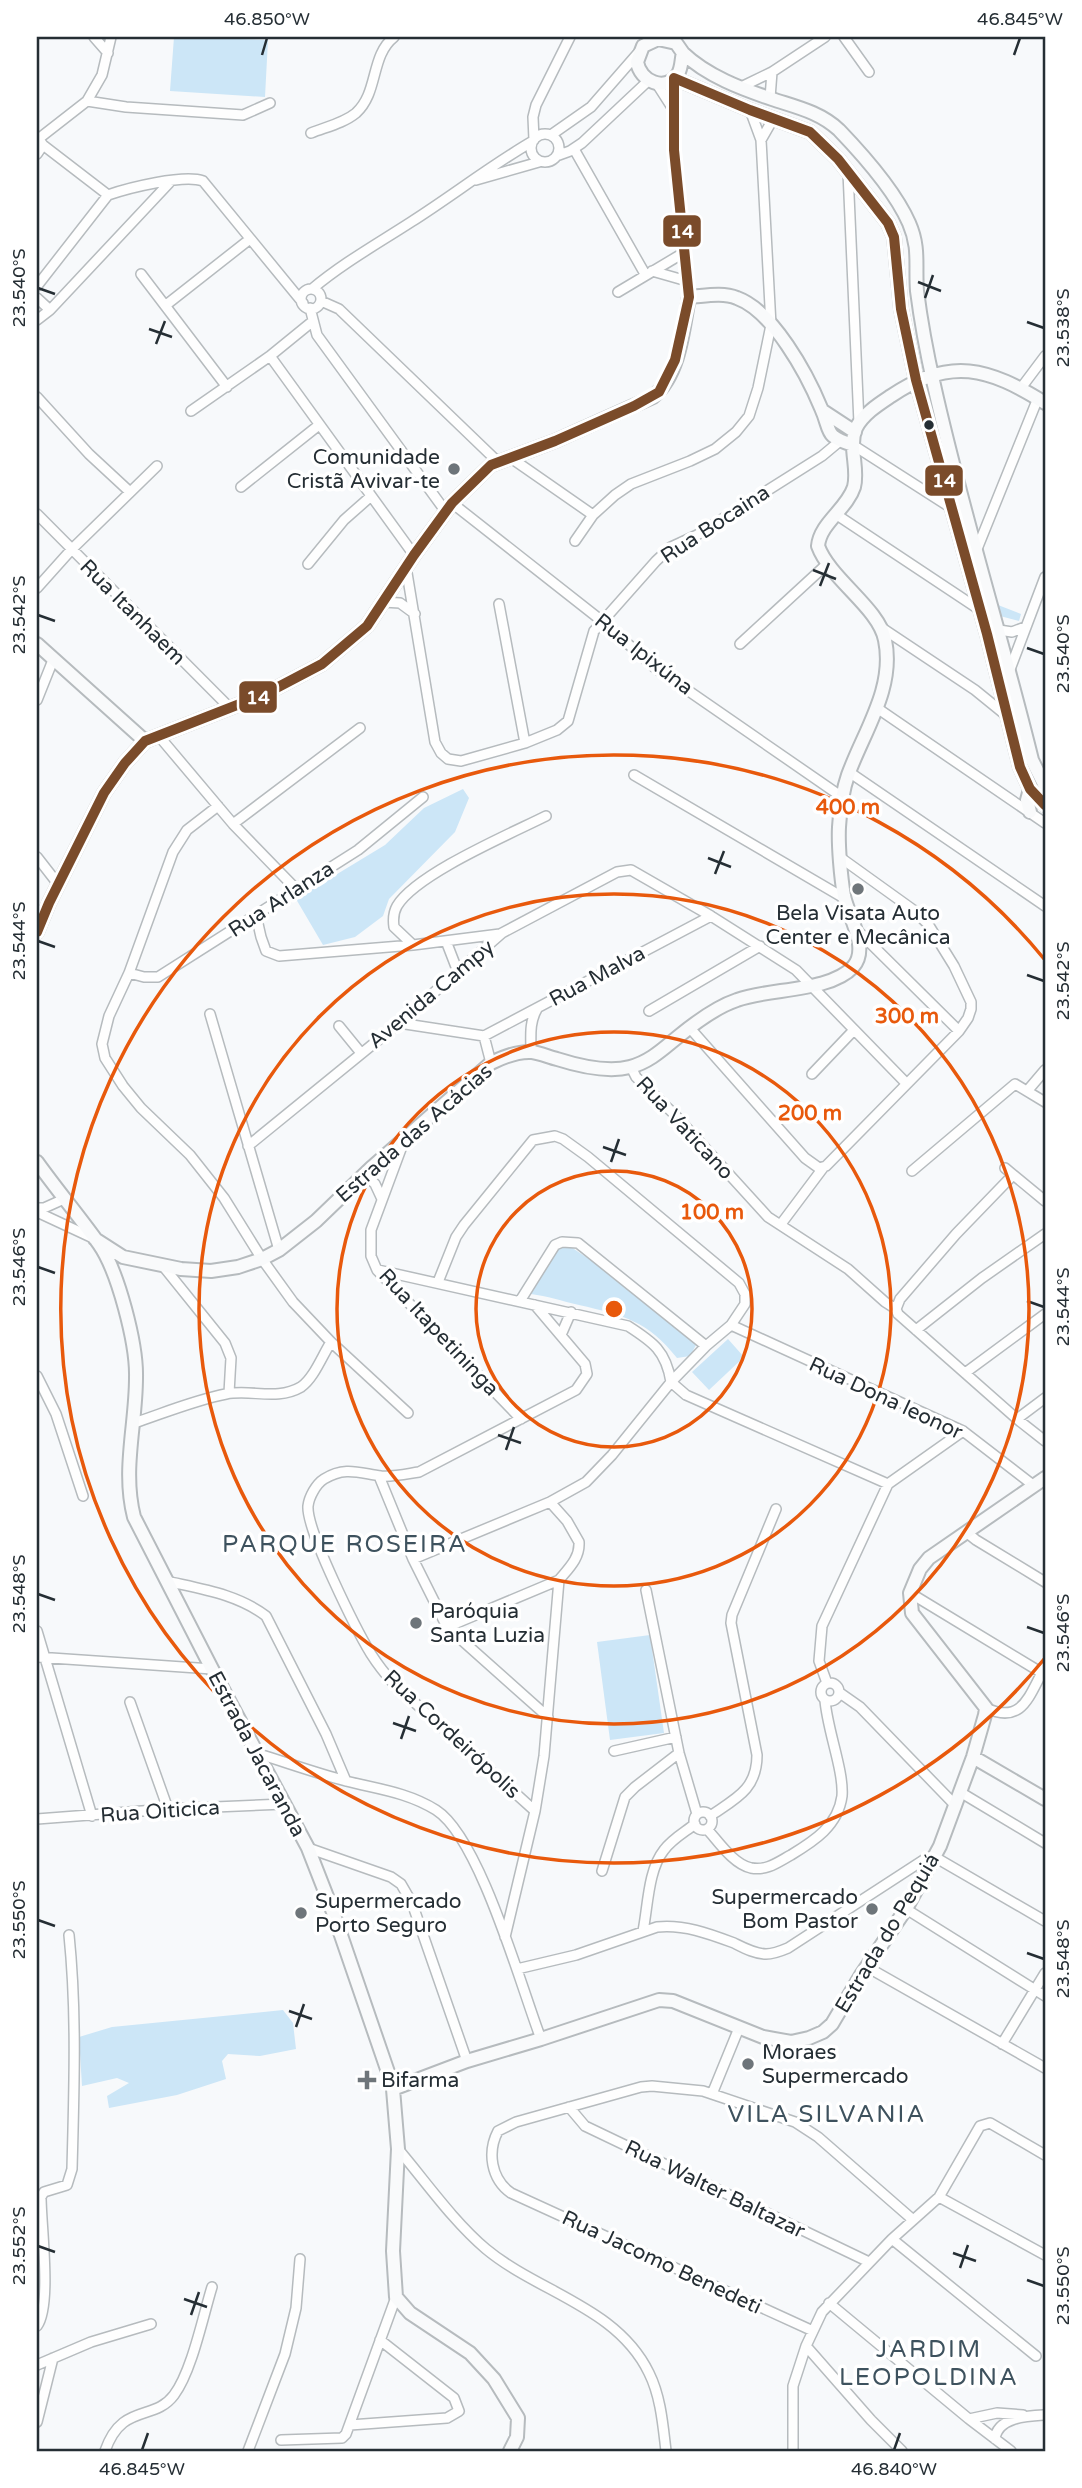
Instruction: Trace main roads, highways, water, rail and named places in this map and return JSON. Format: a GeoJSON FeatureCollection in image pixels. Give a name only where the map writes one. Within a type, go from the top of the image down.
{"type":"FeatureCollection","features":[{"type":"Feature","properties":{"kind":"main road"},"geometry":{"type":"LineString","coordinates":[[678,44],[681,67],[668,82],[652,82],[638,67],[644,44],[658,39],[678,44],[704,70],[770,98],[805,108],[829,122],[853,146],[895,199],[909,222],[918,252],[919,308],[932,376],[967,520],[977,549],[980,610],[1020,766],[1030,789],[1045,805]]}},
{"type":"Feature","properties":{"kind":"main road"},"geometry":{"type":"LineString","coordinates":[[674,78],[816,135],[865,191],[888,223],[894,237],[901,309],[916,380],[952,508],[980,587],[999,630],[1032,760],[1045,786]]}},
{"type":"Feature","properties":{"kind":"main road"},"geometry":{"type":"LineString","coordinates":[[37,932],[104,793],[145,741],[263,695],[322,664],[367,626],[414,555],[471,482],[498,462],[634,406],[659,392],[675,360],[689,296],[725,295],[741,299],[760,312],[793,355],[823,411],[826,428],[840,441],[856,433],[884,401],[916,380],[932,376],[966,371],[997,376],[1041,401]]}},
{"type":"Feature","properties":{"kind":"main road"},"geometry":{"type":"LineString","coordinates":[[901,309],[919,308]]}},
{"type":"Feature","properties":{"kind":"main road"},"geometry":{"type":"LineString","coordinates":[[823,411],[856,433]]}},
{"type":"Feature","properties":{"kind":"main road","name":"Estrada das Acácias"},"geometry":{"type":"LineString","coordinates":[[95,1239],[123,1257],[163,1266],[211,1271],[262,1259],[279,1250],[316,1221],[491,1063],[510,1055],[531,1052],[605,1069],[631,1067],[656,1055],[689,1027],[737,1000],[811,985],[841,975],[853,966],[859,951],[844,898],[839,831],[842,797],[849,772],[877,708],[888,670],[886,645],[882,628],[827,564],[818,541],[822,532],[837,516],[854,486],[856,433]]}},
{"type":"Feature","properties":{"kind":"main road"},"geometry":{"type":"LineString","coordinates":[[37,644],[145,741]]}},
{"type":"Feature","properties":{"kind":"main road"},"geometry":{"type":"LineString","coordinates":[[1030,789],[1027,800],[1030,813]]}},
{"type":"Feature","properties":{"kind":"main road"},"geometry":{"type":"LineString","coordinates":[[37,1162],[95,1239]]}},
{"type":"Feature","properties":{"kind":"main road","name":"Estrada Jacaranda"},"geometry":{"type":"LineString","coordinates":[[95,1239],[118,1287],[135,1351],[134,1423],[128,1468],[134,1517],[308,1849],[333,1912],[393,2089]]}},
{"type":"Feature","properties":{"kind":"main road","name":"Estrada do Pequiá"},"geometry":{"type":"LineString","coordinates":[[393,2089],[467,2061],[659,2000],[673,2001],[739,2028],[791,2042],[810,2038],[832,2024],[906,1909],[940,1846],[983,1728],[986,1708],[912,1613],[909,1593],[920,1569],[929,1558],[1045,1478]]}},
{"type":"Feature","properties":{"kind":"main road"},"geometry":{"type":"LineString","coordinates":[[973,1757],[1045,1799]]}},
{"type":"Feature","properties":{"kind":"main road"},"geometry":{"type":"LineString","coordinates":[[393,2089],[398,2149],[393,2262],[396,2297],[410,2314],[470,2353],[494,2379],[518,2418],[517,2437],[510,2451]]}},
{"type":"Feature","properties":{"kind":"place","name":"Comunidade Cristã Avivar-te"},"geometry":{"type":"Point","coordinates":[454,469]}},
{"type":"Feature","properties":{"kind":"place","name":"Bela Visata Auto Center e Mecânica"},"geometry":{"type":"Point","coordinates":[858,889]}},
{"type":"Feature","properties":{"kind":"place","name":"Paróquia Santa Luzia"},"geometry":{"type":"Point","coordinates":[416,1623]}},
{"type":"Feature","properties":{"kind":"place","name":"Supermercado Bom Pastor"},"geometry":{"type":"Point","coordinates":[872,1909]}},
{"type":"Feature","properties":{"kind":"place","name":"Supermercado Porto Seguro"},"geometry":{"type":"Point","coordinates":[301,1913]}},
{"type":"Feature","properties":{"kind":"place","name":"Moraes Supermercado"},"geometry":{"type":"Point","coordinates":[748,2064]}},
{"type":"Feature","properties":{"kind":"place","name":"Bifarma"},"geometry":{"type":"Point","coordinates":[367,2080]}},
{"type":"Feature","properties":{"kind":"district","name":"PARQUE ROSEIRA"},"geometry":{"type":"Point","coordinates":[345,1544]}},
{"type":"Feature","properties":{"kind":"district","name":"VILA SILVANIA"},"geometry":{"type":"Point","coordinates":[827,2114]}},
{"type":"Feature","properties":{"kind":"district","name":"JARDIM LEOPOLDINA"},"geometry":{"type":"Point","coordinates":[929,2363]}}]}
